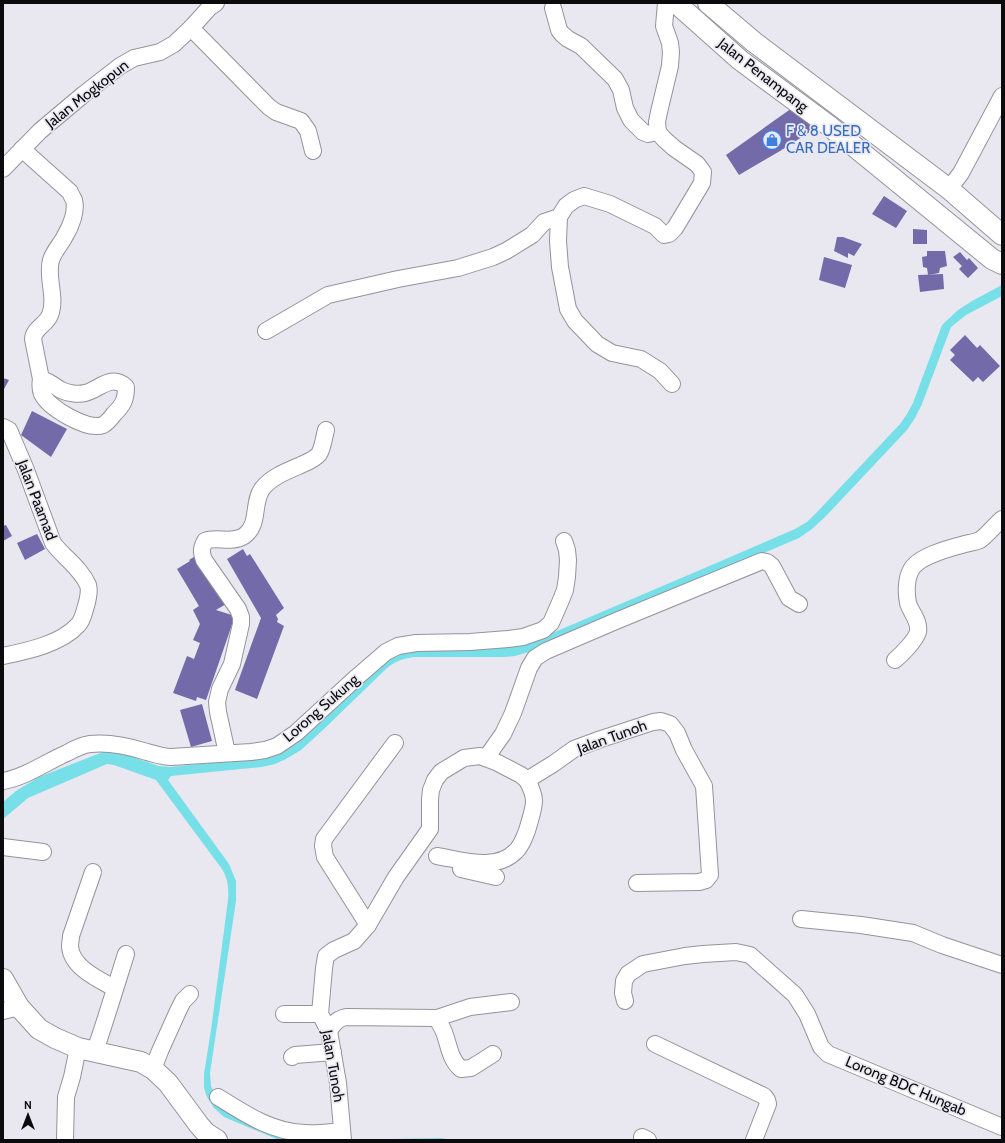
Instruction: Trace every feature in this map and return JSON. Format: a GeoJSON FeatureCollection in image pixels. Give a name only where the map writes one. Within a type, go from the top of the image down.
{"type":"FeatureCollection","features":[{"type":"Feature","properties":{"kind":"main road","name":"Jalan Penampang"},"geometry":{"type":"LineString","coordinates":[[676,3],[740,60],[828,125],[992,259],[1002,264]]}},
{"type":"Feature","properties":{"kind":"main road","name":"Jalan Penampang"},"geometry":{"type":"LineString","coordinates":[[708,3],[754,42],[949,189],[1002,236]]}},
{"type":"Feature","properties":{"kind":"main road"},"geometry":{"type":"LineString","coordinates":[[3,979],[11,1009],[39,1029],[55,1038],[86,1049],[141,1062],[154,1069],[168,1083],[199,1125],[216,1140]]}},
{"type":"Feature","properties":{"kind":"street","name":"Jalan Mogkopun"},"geometry":{"type":"LineString","coordinates":[[3,169],[55,117],[120,66],[134,58],[160,52],[174,44],[210,7],[216,3]]}},
{"type":"Feature","properties":{"kind":"street"},"geometry":{"type":"LineString","coordinates":[[666,3],[664,26],[670,43],[671,52],[670,66],[659,112],[658,132],[674,148],[697,164],[703,172],[702,183],[675,228],[668,234],[664,235],[654,226],[610,204],[584,196],[574,200],[566,206],[559,217],[558,241],[560,267],[568,309],[575,321],[597,344],[612,353],[641,359],[660,371],[672,384]]}},
{"type":"Feature","properties":{"kind":"street"},"geometry":{"type":"LineString","coordinates":[[554,8],[559,30],[562,34],[581,46],[614,79],[621,90],[625,108],[631,120],[643,132],[648,134],[658,132]]}},
{"type":"Feature","properties":{"kind":"street"},"geometry":{"type":"LineString","coordinates":[[191,28],[269,107],[276,112],[301,121],[308,131],[313,151]]}},
{"type":"Feature","properties":{"kind":"street"},"geometry":{"type":"LineString","coordinates":[[949,189],[961,173],[1002,96]]}},
{"type":"Feature","properties":{"kind":"street"},"geometry":{"type":"LineString","coordinates":[[22,149],[70,192],[74,200],[75,212],[66,235],[52,258],[49,275],[52,299],[50,315],[44,324],[36,330],[33,335],[41,379],[40,386],[43,395],[63,414],[86,424],[96,426],[110,420],[122,407],[126,396],[126,387],[112,381],[86,393],[73,393],[61,390],[46,380],[41,379]]}},
{"type":"Feature","properties":{"kind":"street"},"geometry":{"type":"LineString","coordinates":[[266,331],[328,295],[398,279],[458,268],[493,257],[532,235],[544,222],[559,217]]}},
{"type":"Feature","properties":{"kind":"street","name":"Jalan Paamad"},"geometry":{"type":"LineString","coordinates":[[3,427],[9,430],[26,470],[53,543],[58,551],[81,572],[88,586],[89,598],[83,616],[78,625],[65,635],[46,645],[3,656]]}},
{"type":"Feature","properties":{"kind":"street"},"geometry":{"type":"LineString","coordinates":[[227,753],[217,702],[220,689],[232,664],[241,624],[241,617],[238,609],[204,560],[201,552],[202,546],[205,541],[209,539],[231,540],[245,536],[255,520],[259,494],[262,489],[271,480],[288,470],[314,459],[320,453],[326,430]]}},
{"type":"Feature","properties":{"kind":"street"},"geometry":{"type":"LineString","coordinates":[[895,660],[917,634],[918,629],[918,623],[908,604],[906,588],[908,575],[911,569],[924,559],[979,540],[1002,519]]}},
{"type":"Feature","properties":{"kind":"street","name":"Lorong Sukung"},"geometry":{"type":"LineString","coordinates":[[3,781],[14,779],[61,755],[89,744],[116,744],[161,756],[171,757],[251,752],[277,746],[296,733],[386,652],[398,646],[416,643],[470,642],[508,639],[523,637],[543,630],[550,623],[565,590],[568,560],[564,541]]}},
{"type":"Feature","properties":{"kind":"street"},"geometry":{"type":"LineString","coordinates":[[486,758],[503,734],[513,713],[529,668],[535,658],[546,651],[762,561],[767,562],[772,566],[789,598],[799,604]]}},
{"type":"Feature","properties":{"kind":"street","name":"Jalan Tunoh"},"geometry":{"type":"LineString","coordinates":[[343,1135],[338,1082],[329,1030],[320,1014],[326,956],[334,950],[354,941],[368,925],[396,877],[430,829],[431,790],[435,780],[441,772],[464,758],[480,756],[512,770],[527,780],[554,764],[574,749],[640,725],[661,721],[670,724],[677,732],[684,750],[704,786],[710,876],[706,880],[699,882],[637,883]]}},
{"type":"Feature","properties":{"kind":"street"},"geometry":{"type":"LineString","coordinates":[[368,925],[325,856],[323,846],[324,839],[395,743]]}},
{"type":"Feature","properties":{"kind":"street"},"geometry":{"type":"LineString","coordinates":[[437,856],[480,863],[502,861],[517,851],[526,833],[535,804],[534,792],[527,780]]}},
{"type":"Feature","properties":{"kind":"street"},"geometry":{"type":"LineString","coordinates":[[422,839],[437,856],[451,866],[496,877]]}},
{"type":"Feature","properties":{"kind":"street"},"geometry":{"type":"LineString","coordinates":[[3,847],[43,852]]}},
{"type":"Feature","properties":{"kind":"street"},"geometry":{"type":"LineString","coordinates":[[93,872],[71,936],[70,946],[72,954],[77,962],[90,973],[114,988]]}},
{"type":"Feature","properties":{"kind":"street"},"geometry":{"type":"LineString","coordinates":[[802,919],[861,925],[913,933],[942,945],[1002,965]]}},
{"type":"Feature","properties":{"kind":"street","name":"Lorong BDC Hungab"},"geometry":{"type":"LineString","coordinates":[[624,1001],[624,981],[628,974],[643,964],[685,956],[736,952],[750,955],[796,995],[807,1014],[821,1047],[828,1054],[1002,1127]]}},
{"type":"Feature","properties":{"kind":"street"},"geometry":{"type":"LineString","coordinates":[[65,1140],[66,1097],[72,1076],[86,1049],[107,1018],[114,988],[126,954]]}},
{"type":"Feature","properties":{"kind":"street"},"geometry":{"type":"LineString","coordinates":[[154,1069],[160,1051],[178,1011],[190,994]]}},
{"type":"Feature","properties":{"kind":"street"},"geometry":{"type":"LineString","coordinates":[[329,1030],[334,1023],[346,1017],[437,1018],[470,1007],[511,1002]]}},
{"type":"Feature","properties":{"kind":"street"},"geometry":{"type":"LineString","coordinates":[[284,1014],[320,1014]]}},
{"type":"Feature","properties":{"kind":"street"},"geometry":{"type":"LineString","coordinates":[[437,1018],[444,1032],[453,1060],[461,1070],[471,1068],[493,1054]]}},
{"type":"Feature","properties":{"kind":"street"},"geometry":{"type":"LineString","coordinates":[[655,1044],[764,1096],[768,1104],[754,1140]]}},
{"type":"Feature","properties":{"kind":"street"},"geometry":{"type":"LineString","coordinates":[[292,1057],[295,1055],[332,1052]]}},
{"type":"Feature","properties":{"kind":"street"},"geometry":{"type":"LineString","coordinates":[[218,1097],[247,1116],[281,1130],[343,1135]]}},
{"type":"Feature","properties":{"kind":"water"},"geometry":{"type":"Polygon","coordinates":[[[1002,285],[1002,296],[966,315],[951,327],[922,404],[907,430],[826,516],[812,529],[799,538],[539,649],[515,656],[504,657],[415,657],[400,660],[387,668],[301,750],[286,759],[275,764],[262,767],[171,776],[168,780],[229,864],[236,881],[236,901],[210,1073],[211,1086],[215,1095],[304,1140],[279,1140],[224,1117],[214,1108],[207,1097],[204,1088],[204,1074],[228,900],[228,884],[222,869],[156,780],[114,765],[107,764],[28,798],[3,819],[3,802],[16,791],[39,777],[103,752],[115,751],[159,766],[170,767],[261,758],[389,657],[416,649],[504,648],[522,645],[795,529],[807,522],[819,510],[900,424],[913,403],[942,325],[958,310],[1002,285]]]}},
{"type":"Feature","properties":{"kind":"water"},"geometry":{"type":"Polygon","coordinates":[[[441,1138],[453,1140],[342,1140],[441,1138]]]}},
{"type":"Feature","properties":{"kind":"building","name":"F & 8 USED CAR DEALER"},"geometry":{"type":"Polygon","coordinates":[[[792,108],[816,128],[739,175],[726,155],[792,108]]]}},
{"type":"Feature","properties":{"kind":"building"},"geometry":{"type":"Polygon","coordinates":[[[884,196],[907,211],[896,228],[872,214],[884,196]]]}},
{"type":"Feature","properties":{"kind":"building"},"geometry":{"type":"Polygon","coordinates":[[[913,229],[927,230],[927,244],[913,244],[913,229]]]}},
{"type":"Feature","properties":{"kind":"building"},"geometry":{"type":"Polygon","coordinates":[[[837,237],[843,237],[862,244],[854,256],[848,253],[848,258],[834,251],[837,237]]]}},
{"type":"Feature","properties":{"kind":"building"},"geometry":{"type":"Polygon","coordinates":[[[927,251],[945,251],[947,266],[940,268],[939,273],[928,275],[927,268],[923,267],[922,257],[927,256],[927,251]]]}},
{"type":"Feature","properties":{"kind":"building"},"geometry":{"type":"Polygon","coordinates":[[[960,252],[967,260],[969,258],[978,268],[968,278],[959,269],[962,266],[953,257],[960,252]]]}},
{"type":"Feature","properties":{"kind":"building"},"geometry":{"type":"Polygon","coordinates":[[[824,257],[852,265],[845,288],[819,280],[824,257]]]}},
{"type":"Feature","properties":{"kind":"building"},"geometry":{"type":"Polygon","coordinates":[[[943,274],[944,289],[920,292],[918,275],[943,274]]]}},
{"type":"Feature","properties":{"kind":"building"},"geometry":{"type":"Polygon","coordinates":[[[965,335],[977,348],[980,345],[1000,366],[983,382],[978,377],[973,382],[950,360],[955,355],[950,350],[965,335]]]}},
{"type":"Feature","properties":{"kind":"building"},"geometry":{"type":"Polygon","coordinates":[[[3,378],[9,380],[3,391],[3,378]]]}},
{"type":"Feature","properties":{"kind":"building"},"geometry":{"type":"Polygon","coordinates":[[[32,411],[67,429],[51,457],[21,435],[32,411]]]}},
{"type":"Feature","properties":{"kind":"building"},"geometry":{"type":"Polygon","coordinates":[[[6,525],[12,536],[3,541],[3,526],[6,525]]]}},
{"type":"Feature","properties":{"kind":"building"},"geometry":{"type":"Polygon","coordinates":[[[37,534],[45,549],[25,560],[17,543],[37,534]]]}},
{"type":"Feature","properties":{"kind":"building"},"geometry":{"type":"Polygon","coordinates":[[[243,549],[247,556],[250,554],[284,608],[276,615],[278,619],[277,622],[284,626],[257,699],[235,690],[261,618],[227,559],[243,549]]]}},
{"type":"Feature","properties":{"kind":"building"},"geometry":{"type":"Polygon","coordinates":[[[197,555],[226,604],[216,610],[235,616],[206,700],[197,697],[196,701],[173,693],[187,656],[194,659],[200,643],[193,640],[200,624],[193,610],[199,606],[177,569],[197,555]]]}},
{"type":"Feature","properties":{"kind":"building"},"geometry":{"type":"Polygon","coordinates":[[[202,704],[212,741],[191,747],[180,710],[202,704]]]}},
{"type":"Feature","properties":{"kind":"place","name":"F & 8 USED CAR DEALER"},"geometry":{"type":"Point","coordinates":[772,140]}}]}
